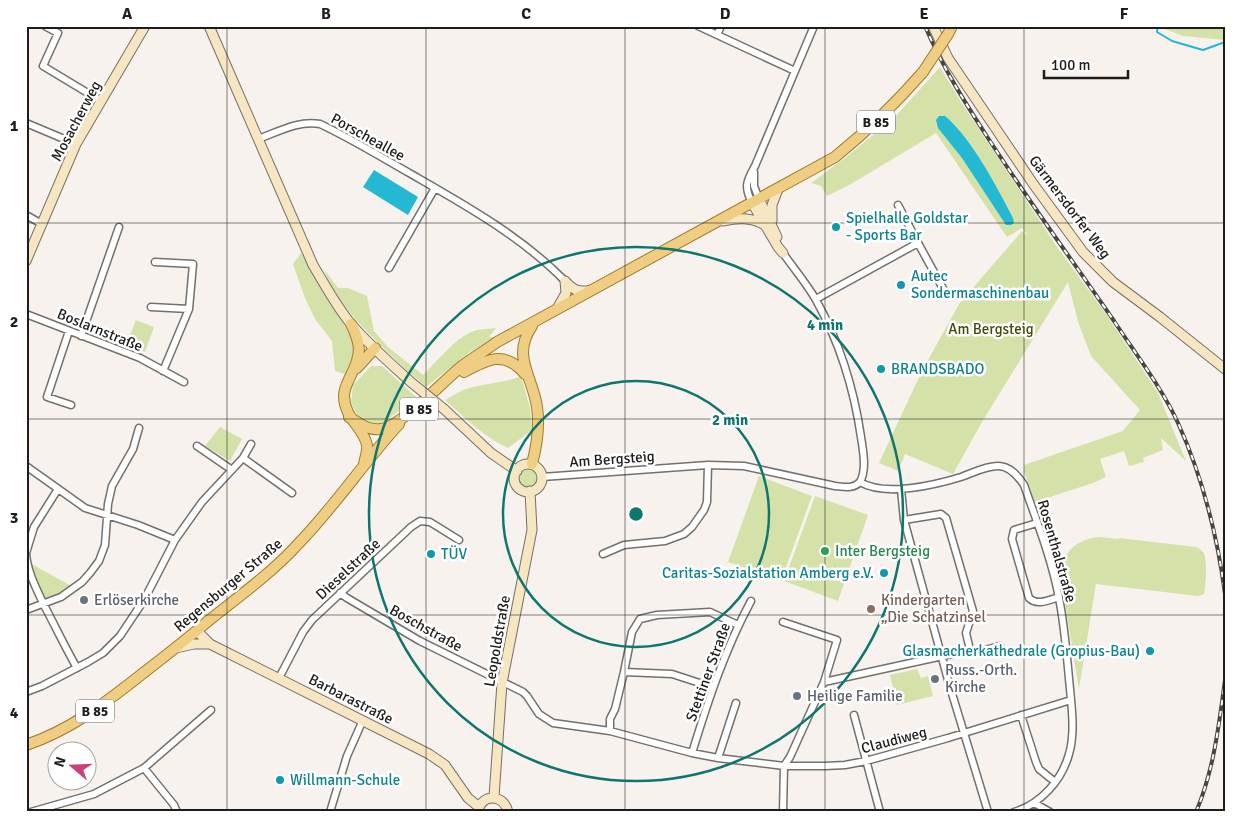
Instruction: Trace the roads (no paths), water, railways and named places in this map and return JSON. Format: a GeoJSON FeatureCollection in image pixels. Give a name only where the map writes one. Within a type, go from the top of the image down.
{"type":"FeatureCollection","features":[{"type":"Feature","properties":{"kind":"main road","name":"B 85"},"geometry":{"type":"LineString","coordinates":[[354,479],[411,417],[437,392],[458,374],[499,346],[554,312],[778,189],[835,156],[855,141],[902,96],[923,72],[950,30]]}},
{"type":"Feature","properties":{"kind":"main road","name":"B 85"},"geometry":{"type":"LineString","coordinates":[[415,407],[469,361],[497,342],[554,312]]}},
{"type":"Feature","properties":{"kind":"main road"},"geometry":{"type":"LineString","coordinates":[[351,324],[360,347],[352,374]]}},
{"type":"Feature","properties":{"kind":"main road"},"geometry":{"type":"LineString","coordinates":[[532,326],[526,336],[522,352],[524,367],[534,392],[538,420],[537,442],[532,464]]}},
{"type":"Feature","properties":{"kind":"main road"},"geometry":{"type":"LineString","coordinates":[[364,465],[367,444],[349,417],[344,395],[352,374],[375,348]]}},
{"type":"Feature","properties":{"kind":"main road"},"geometry":{"type":"LineString","coordinates":[[458,374],[495,358],[507,359],[515,364],[529,379]]}},
{"type":"Feature","properties":{"kind":"main road"},"geometry":{"type":"LineString","coordinates":[[349,417],[366,427],[379,430],[395,423],[415,407]]}},
{"type":"Feature","properties":{"kind":"main road","name":"Regensburger Straße"},"geometry":{"type":"LineString","coordinates":[[26,745],[60,732],[93,713],[279,564],[300,543],[415,407]]}},
{"type":"Feature","properties":{"kind":"street"},"geometry":{"type":"LineString","coordinates":[[45,26],[58,33],[43,66],[101,101]]}},
{"type":"Feature","properties":{"kind":"street","name":"Mosacherweg"},"geometry":{"type":"LineString","coordinates":[[26,261],[76,144],[145,26]]}},
{"type":"Feature","properties":{"kind":"street"},"geometry":{"type":"LineString","coordinates":[[209,26],[313,266],[329,293],[351,324],[375,348],[491,453],[516,470]]}},
{"type":"Feature","properties":{"kind":"street"},"geometry":{"type":"LineString","coordinates":[[698,26],[795,72]]}},
{"type":"Feature","properties":{"kind":"street"},"geometry":{"type":"LineString","coordinates":[[716,35],[721,26]]}},
{"type":"Feature","properties":{"kind":"street"},"geometry":{"type":"LineString","coordinates":[[814,26],[746,185],[747,191],[756,201],[783,253],[816,300],[842,355],[851,384],[862,445],[863,473],[860,482]]}},
{"type":"Feature","properties":{"kind":"street","name":"Gärmersdorfer Weg"},"geometry":{"type":"LineString","coordinates":[[933,26],[948,58],[1083,252],[1113,282],[1225,369]]}},
{"type":"Feature","properties":{"kind":"street","name":"Porscheallee"},"geometry":{"type":"LineString","coordinates":[[258,139],[300,124],[310,122],[320,124],[479,214],[543,259],[565,281]]}},
{"type":"Feature","properties":{"kind":"street"},"geometry":{"type":"LineString","coordinates":[[26,123],[76,144]]}},
{"type":"Feature","properties":{"kind":"street"},"geometry":{"type":"LineString","coordinates":[[389,268],[435,188]]}},
{"type":"Feature","properties":{"kind":"street"},"geometry":{"type":"LineString","coordinates":[[768,225],[778,189]]}},
{"type":"Feature","properties":{"kind":"street"},"geometry":{"type":"LineString","coordinates":[[898,205],[946,294]]}},
{"type":"Feature","properties":{"kind":"street"},"geometry":{"type":"LineString","coordinates":[[26,215],[42,224]]}},
{"type":"Feature","properties":{"kind":"street"},"geometry":{"type":"LineString","coordinates":[[720,221],[743,218],[768,225]]}},
{"type":"Feature","properties":{"kind":"street"},"geometry":{"type":"LineString","coordinates":[[81,336],[119,227]]}},
{"type":"Feature","properties":{"kind":"street"},"geometry":{"type":"LineString","coordinates":[[816,300],[918,243]]}},
{"type":"Feature","properties":{"kind":"street"},"geometry":{"type":"LineString","coordinates":[[155,262],[193,264],[189,309],[163,370]]}},
{"type":"Feature","properties":{"kind":"street"},"geometry":{"type":"LineString","coordinates":[[565,281],[570,286],[584,292],[599,287]]}},
{"type":"Feature","properties":{"kind":"street"},"geometry":{"type":"LineString","coordinates":[[554,312],[564,299],[565,281]]}},
{"type":"Feature","properties":{"kind":"street"},"geometry":{"type":"LineString","coordinates":[[151,307],[189,309]]}},
{"type":"Feature","properties":{"kind":"street","name":"Boslarnstraße"},"geometry":{"type":"LineString","coordinates":[[26,314],[118,349],[184,382]]}},
{"type":"Feature","properties":{"kind":"street"},"geometry":{"type":"LineString","coordinates":[[69,331],[47,397],[70,405]]}},
{"type":"Feature","properties":{"kind":"street"},"geometry":{"type":"LineString","coordinates":[[26,610],[57,600],[82,582],[99,561],[105,545],[108,504],[112,486],[132,449],[139,428]]}},
{"type":"Feature","properties":{"kind":"street"},"geometry":{"type":"LineString","coordinates":[[26,692],[42,686],[103,653],[120,636],[144,600],[175,540],[202,502],[244,458],[251,444]]}},
{"type":"Feature","properties":{"kind":"street"},"geometry":{"type":"LineString","coordinates":[[197,446],[232,470]]}},
{"type":"Feature","properties":{"kind":"street"},"geometry":{"type":"LineString","coordinates":[[244,458],[292,494]]}},
{"type":"Feature","properties":{"kind":"street"},"geometry":{"type":"LineString","coordinates":[[525,464],[532,464],[540,471],[542,477],[537,488],[525,491],[517,486],[514,477],[516,470],[525,464]]}},
{"type":"Feature","properties":{"kind":"street"},"geometry":{"type":"LineString","coordinates":[[603,554],[624,544],[665,541],[676,538],[692,527],[704,510],[707,502],[708,465]]}},
{"type":"Feature","properties":{"kind":"street","name":"Am Bergsteig"},"geometry":{"type":"LineString","coordinates":[[542,477],[708,465],[744,466],[849,488],[856,486],[860,482]]}},
{"type":"Feature","properties":{"kind":"street"},"geometry":{"type":"LineString","coordinates":[[26,466],[85,508],[138,525],[175,540]]}},
{"type":"Feature","properties":{"kind":"street","name":"Rosenthalstraße"},"geometry":{"type":"LineString","coordinates":[[860,482],[872,488],[901,489],[960,477],[999,466],[1007,468],[1018,475],[1024,485],[1059,597],[1066,640],[1072,740],[1065,765],[1055,782],[1034,803],[1017,811]]}},
{"type":"Feature","properties":{"kind":"street"},"geometry":{"type":"LineString","coordinates":[[58,489],[28,534],[26,553],[30,570],[44,604],[77,668]]}},
{"type":"Feature","properties":{"kind":"street"},"geometry":{"type":"LineString","coordinates":[[901,489],[904,520],[941,657],[988,812]]}},
{"type":"Feature","properties":{"kind":"street","name":"Leopoldstraße"},"geometry":{"type":"LineString","coordinates":[[494,798],[502,683],[532,530],[530,491]]}},
{"type":"Feature","properties":{"kind":"street"},"geometry":{"type":"LineString","coordinates":[[904,520],[941,514],[946,518],[972,611],[966,633],[970,650]]}},
{"type":"Feature","properties":{"kind":"street","name":"Dieselstraße"},"geometry":{"type":"LineString","coordinates":[[279,678],[303,632],[312,620],[411,527],[420,521],[430,522],[458,540]]}},
{"type":"Feature","properties":{"kind":"street"},"geometry":{"type":"LineString","coordinates":[[1037,523],[1014,530],[1012,539],[1029,598],[1037,603],[1059,597]]}},
{"type":"Feature","properties":{"kind":"street","name":"Boschstraße"},"geometry":{"type":"LineString","coordinates":[[340,593],[420,640],[502,683]]}},
{"type":"Feature","properties":{"kind":"street","name":"Stettiner Straße"},"geometry":{"type":"LineString","coordinates":[[692,753],[712,687],[738,625],[751,601]]}},
{"type":"Feature","properties":{"kind":"street"},"geometry":{"type":"LineString","coordinates":[[610,731],[615,720],[615,709],[632,632],[640,619],[657,615],[710,612],[738,625]]}},
{"type":"Feature","properties":{"kind":"street"},"geometry":{"type":"LineString","coordinates":[[730,622],[733,613]]}},
{"type":"Feature","properties":{"kind":"street"},"geometry":{"type":"LineString","coordinates":[[783,622],[837,640],[824,682],[790,757],[784,766],[783,812]]}},
{"type":"Feature","properties":{"kind":"street","name":"Barbarastraße"},"geometry":{"type":"LineString","coordinates":[[197,630],[210,644],[437,759],[451,773],[468,798],[479,809]]}},
{"type":"Feature","properties":{"kind":"street"},"geometry":{"type":"LineString","coordinates":[[176,648],[194,644],[210,644]]}},
{"type":"Feature","properties":{"kind":"street"},"geometry":{"type":"LineString","coordinates":[[824,682],[970,650],[974,653],[1000,646]]}},
{"type":"Feature","properties":{"kind":"street"},"geometry":{"type":"LineString","coordinates":[[624,672],[672,674],[712,687]]}},
{"type":"Feature","properties":{"kind":"street","name":"Claudiweg"},"geometry":{"type":"LineString","coordinates":[[502,683],[527,696],[539,714],[552,723],[610,731],[718,758],[784,766],[845,765],[866,761],[1071,700]]}},
{"type":"Feature","properties":{"kind":"street"},"geometry":{"type":"LineString","coordinates":[[718,758],[736,703]]}},
{"type":"Feature","properties":{"kind":"street"},"geometry":{"type":"LineString","coordinates":[[31,812],[94,794],[144,768],[211,710]]}},
{"type":"Feature","properties":{"kind":"street"},"geometry":{"type":"LineString","coordinates":[[854,715],[880,812]]}},
{"type":"Feature","properties":{"kind":"street"},"geometry":{"type":"LineString","coordinates":[[1021,715],[1039,769],[1055,782]]}},
{"type":"Feature","properties":{"kind":"street"},"geometry":{"type":"LineString","coordinates":[[330,812],[347,756],[363,720]]}},
{"type":"Feature","properties":{"kind":"street"},"geometry":{"type":"LineString","coordinates":[[144,768],[174,805],[177,812]]}},
{"type":"Feature","properties":{"kind":"street"},"geometry":{"type":"LineString","coordinates":[[479,809],[485,800],[494,798],[503,801],[508,812]]}},
{"type":"Feature","properties":{"kind":"street"},"geometry":{"type":"LineString","coordinates":[[1034,803],[1050,812]]}},
{"type":"Feature","properties":{"kind":"street"},"geometry":{"type":"LineString","coordinates":[[59,804],[62,812]]}},
{"type":"Feature","properties":{"kind":"water"},"geometry":{"type":"Polygon","coordinates":[[[939,116],[945,116],[965,137],[999,192],[1014,223],[1006,225],[962,158],[938,128],[936,120],[939,116]]]}},
{"type":"Feature","properties":{"kind":"water"},"geometry":{"type":"Polygon","coordinates":[[[374,170],[418,197],[408,215],[363,187],[374,170]]]}},
{"type":"Feature","properties":{"kind":"waterway"},"geometry":{"type":"LineString","coordinates":[[1158,26],[1157,32],[1172,41],[1203,50],[1225,42]]}},
{"type":"Feature","properties":{"kind":"railway"},"geometry":{"type":"LineString","coordinates":[[925,26],[946,69],[979,124],[1148,371],[1172,410],[1202,485],[1218,550],[1225,594]]}},
{"type":"Feature","properties":{"kind":"railway"},"geometry":{"type":"LineString","coordinates":[[1196,812],[1212,763],[1225,680]]}},
{"type":"Feature","properties":{"kind":"place","name":"Spielhalle Goldstar - Sports Bar"},"geometry":{"type":"Point","coordinates":[836,227]}},
{"type":"Feature","properties":{"kind":"place","name":"Autec Sondermaschinenbau"},"geometry":{"type":"Point","coordinates":[901,285]}},
{"type":"Feature","properties":{"kind":"place","name":"BRANDSBADO"},"geometry":{"type":"Point","coordinates":[881,369]}},
{"type":"Feature","properties":{"kind":"place","name":"Inter Bergsteig"},"geometry":{"type":"Point","coordinates":[825,551]}},
{"type":"Feature","properties":{"kind":"place","name":"TÜV"},"geometry":{"type":"Point","coordinates":[431,554]}},
{"type":"Feature","properties":{"kind":"place","name":"Caritas-Sozialstation Amberg e.V."},"geometry":{"type":"Point","coordinates":[884,573]}},
{"type":"Feature","properties":{"kind":"place","name":"Erlöserkirche"},"geometry":{"type":"Point","coordinates":[84,600]}},
{"type":"Feature","properties":{"kind":"place","name":"Kindergarten „Die Schatzinsel"},"geometry":{"type":"Point","coordinates":[871,609]}},
{"type":"Feature","properties":{"kind":"place","name":"Glasmacherkathedrale (Gropius-Bau)"},"geometry":{"type":"Point","coordinates":[1150,651]}},
{"type":"Feature","properties":{"kind":"place","name":"Russ.-Orth. Kirche"},"geometry":{"type":"Point","coordinates":[935,679]}},
{"type":"Feature","properties":{"kind":"place","name":"Heilige Familie"},"geometry":{"type":"Point","coordinates":[797,696]}},
{"type":"Feature","properties":{"kind":"place","name":"Willmann-Schule"},"geometry":{"type":"Point","coordinates":[280,780]}}]}
